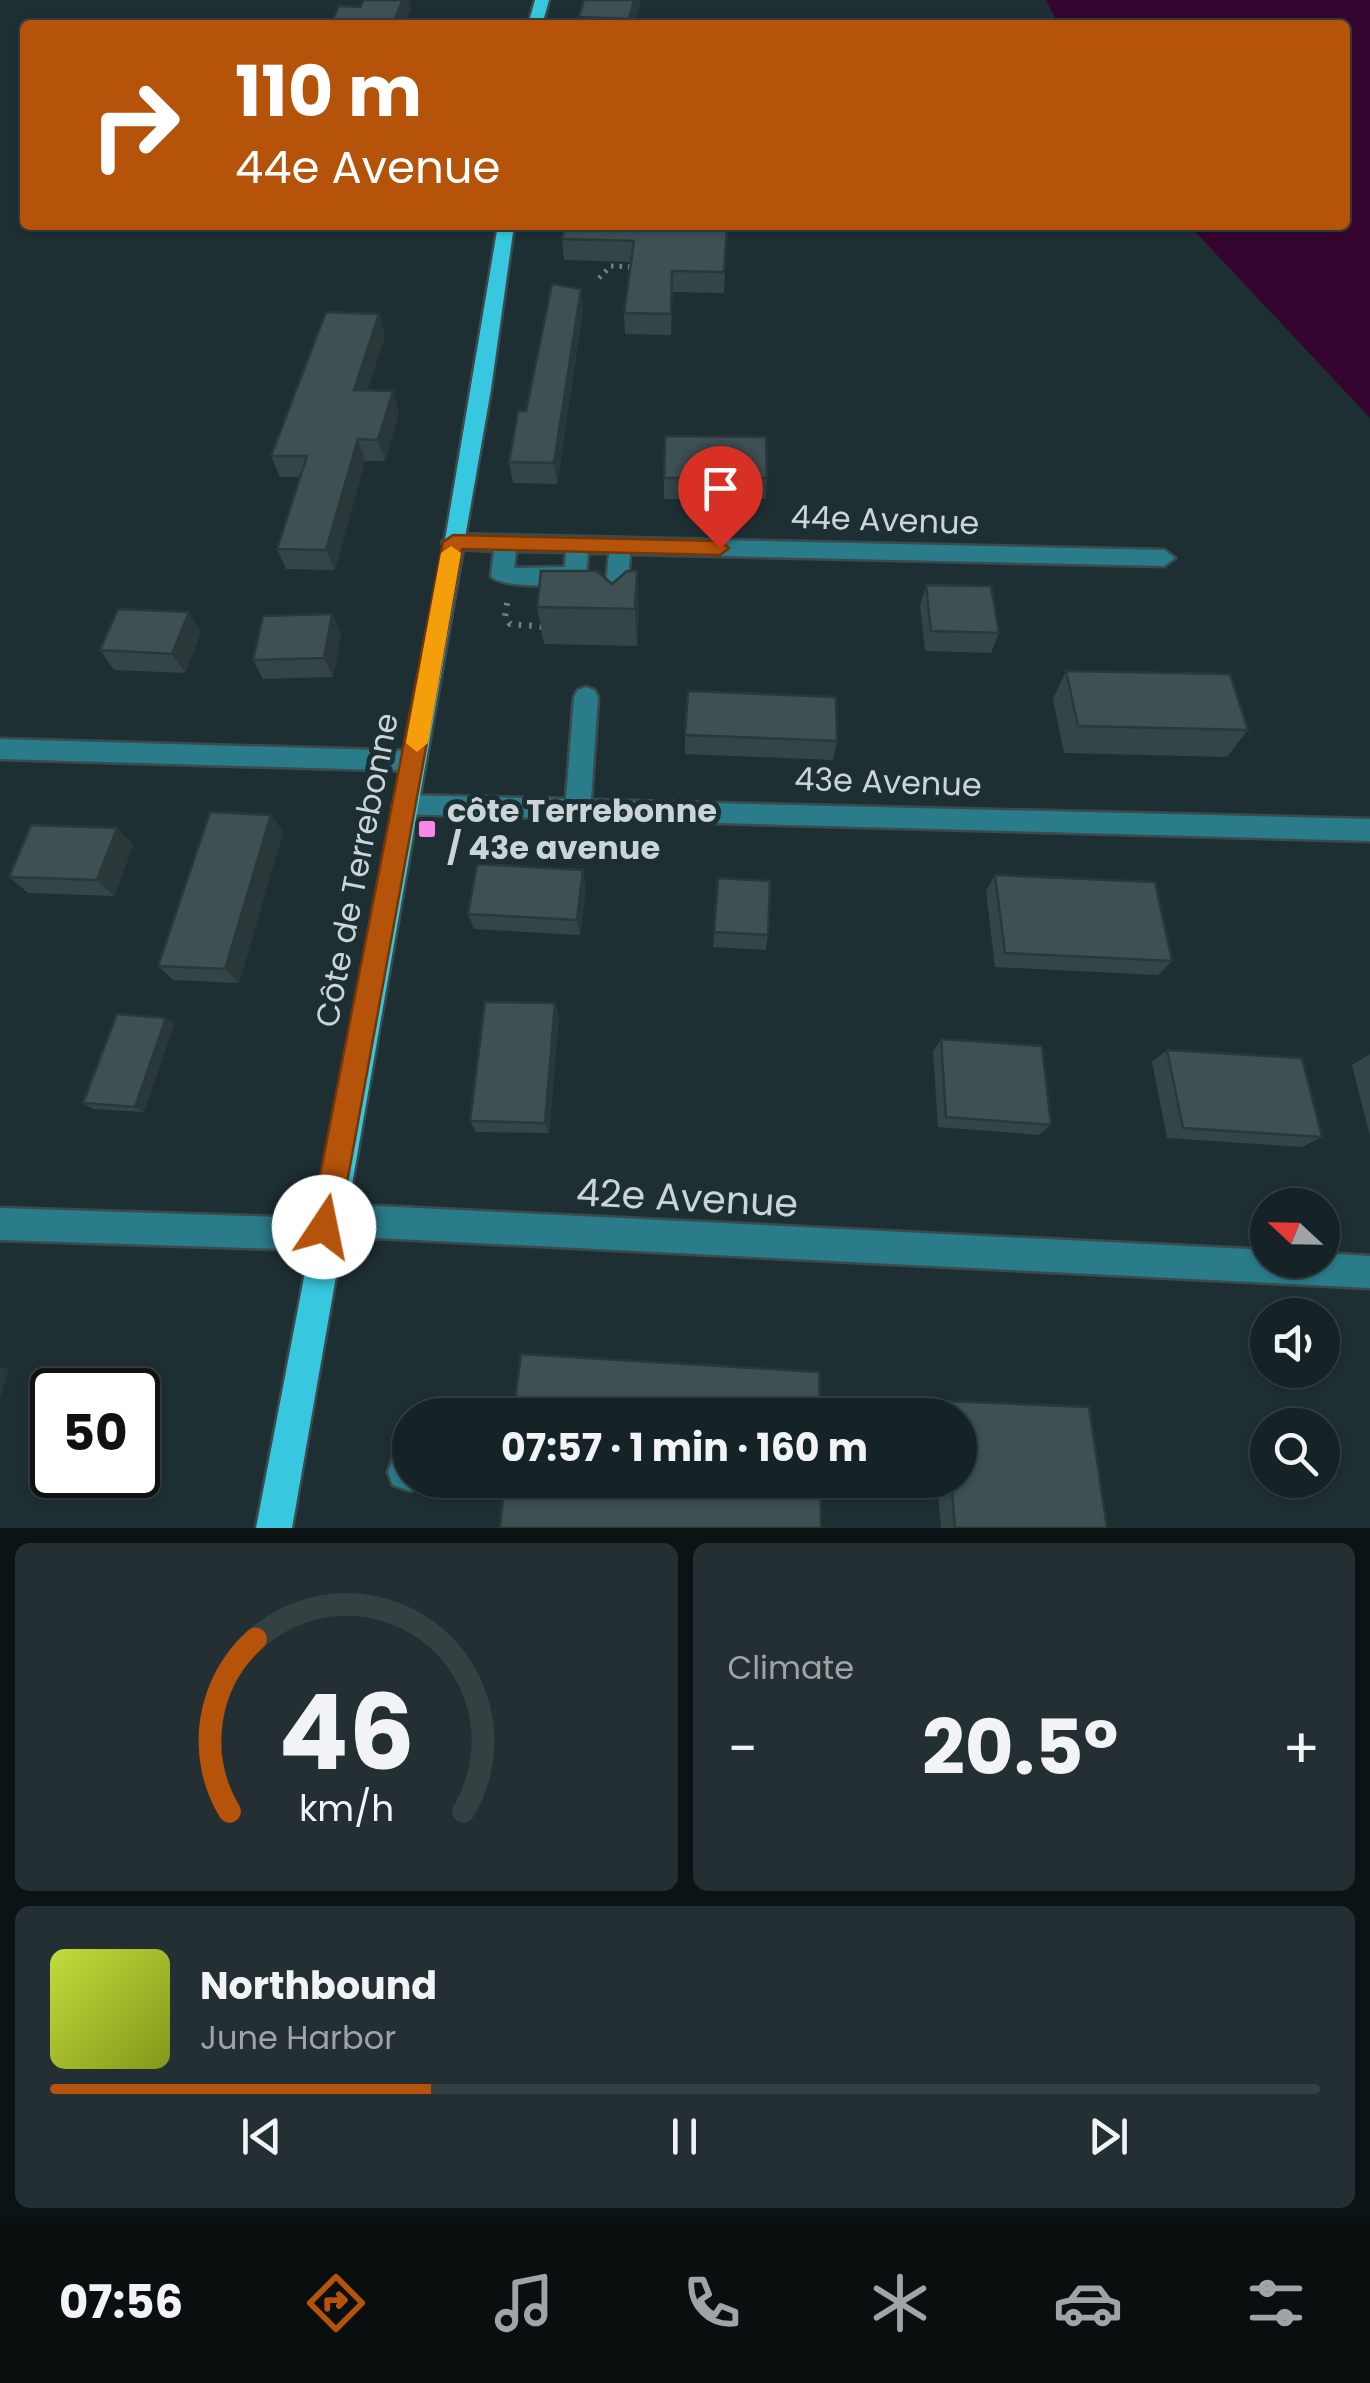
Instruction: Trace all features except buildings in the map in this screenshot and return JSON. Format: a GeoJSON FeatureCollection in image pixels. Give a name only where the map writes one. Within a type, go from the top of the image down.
{"type":"FeatureCollection","features":[{"type":"Feature","properties":{"kind":"main road","name":"Côte de Terrebonne"},"geometry":{"type":"LineString","coordinates":[[274,1528],[324,1227],[489,343],[505,230]]}},
{"type":"Feature","properties":{"kind":"street","name":"44e Avenue"},"geometry":{"type":"LineString","coordinates":[[453,542],[1164,558]]}},
{"type":"Feature","properties":{"kind":"street"},"geometry":{"type":"LineString","coordinates":[[506,543],[502,576],[575,576],[578,545]]}},
{"type":"Feature","properties":{"kind":"street"},"geometry":{"type":"LineString","coordinates":[[615,609],[620,546]]}},
{"type":"Feature","properties":{"kind":"street"},"geometry":{"type":"LineString","coordinates":[[578,809],[586,697]]}},
{"type":"Feature","properties":{"kind":"street"},"geometry":{"type":"LineString","coordinates":[[0,749],[414,761]]}},
{"type":"Feature","properties":{"kind":"street","name":"43e Avenue"},"geometry":{"type":"LineString","coordinates":[[405,806],[1370,830]]}},
{"type":"Feature","properties":{"kind":"street","name":"42e Avenue"},"geometry":{"type":"LineString","coordinates":[[0,1224],[253,1232],[378,1222],[1370,1272]]}},
{"type":"Feature","properties":{"kind":"path"},"geometry":{"type":"LineString","coordinates":[[599,278],[611,266],[634,267]]}},
{"type":"Feature","properties":{"kind":"path"},"geometry":{"type":"LineString","coordinates":[[506,608],[505,617],[510,624],[546,627]]}},
{"type":"Feature","properties":{"kind":"shaded area"},"geometry":{"type":"Polygon","coordinates":[[[1046,0],[1370,0],[1370,418],[1194,230],[1350,230],[1350,20],[1056,20],[1046,0]]]}},
{"type":"Feature","properties":{"kind":"slow traffic"},"geometry":{"type":"LineString","coordinates":[[417,743],[451,553]]}},
{"type":"Feature","properties":{"kind":"place","name":"côte Terrebonne / 43e avenue"},"geometry":{"type":"Point","coordinates":[427,829]}},
{"type":"Feature","properties":{"kind":"route"},"geometry":{"type":"LineString","coordinates":[[324,1227],[453,542],[720,548]]}}]}
